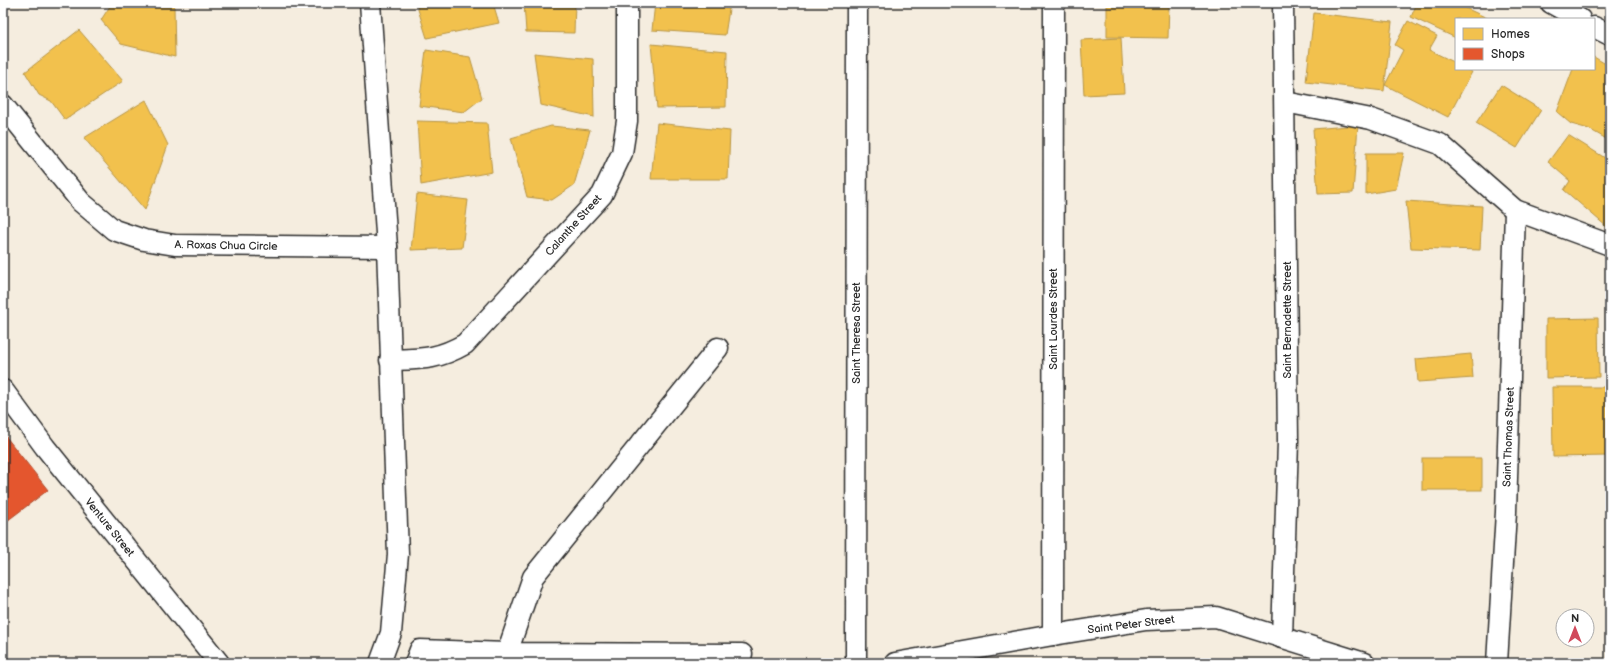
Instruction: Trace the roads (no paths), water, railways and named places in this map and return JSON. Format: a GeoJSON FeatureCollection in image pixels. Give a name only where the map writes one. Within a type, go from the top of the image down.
{"type":"FeatureCollection","features":[{"type":"Feature","properties":{"kind":"street"},"geometry":{"type":"LineString","coordinates":[[370,3],[387,247],[398,554],[392,633],[380,663]]}},
{"type":"Feature","properties":{"kind":"street","name":"Calanthe Street"},"geometry":{"type":"LineString","coordinates":[[390,360],[436,357],[465,344],[602,195],[622,152],[626,121],[627,3]]}},
{"type":"Feature","properties":{"kind":"street","name":"Saint Theresa Street"},"geometry":{"type":"LineString","coordinates":[[856,3],[856,663]]}},
{"type":"Feature","properties":{"kind":"street","name":"Saint Lourdes Street"},"geometry":{"type":"LineString","coordinates":[[1053,634],[1054,3]]}},
{"type":"Feature","properties":{"kind":"street","name":"Saint Bernadette Street"},"geometry":{"type":"LineString","coordinates":[[1282,638],[1288,441],[1283,3]]}},
{"type":"Feature","properties":{"kind":"street"},"geometry":{"type":"LineString","coordinates":[[1551,3],[1578,18]]}},
{"type":"Feature","properties":{"kind":"street"},"geometry":{"type":"LineString","coordinates":[[1595,28],[1610,36]]}},
{"type":"Feature","properties":{"kind":"street"},"geometry":{"type":"LineString","coordinates":[[1285,102],[1371,119],[1440,144],[1515,210],[1610,245]]}},
{"type":"Feature","properties":{"kind":"street","name":"A. Roxas Chua Circle"},"geometry":{"type":"LineString","coordinates":[[3,105],[81,202],[114,230],[144,240],[175,245],[387,247]]}},
{"type":"Feature","properties":{"kind":"street","name":"Saint Thomas Street"},"geometry":{"type":"LineString","coordinates":[[1497,663],[1506,512],[1515,210]]}},
{"type":"Feature","properties":{"kind":"street"},"geometry":{"type":"LineString","coordinates":[[507,653],[533,577],[718,348]]}},
{"type":"Feature","properties":{"kind":"street","name":"Venture Street"},"geometry":{"type":"LineString","coordinates":[[3,390],[45,447],[219,663]]}},
{"type":"Feature","properties":{"kind":"street","name":"Saint Peter Street"},"geometry":{"type":"LineString","coordinates":[[895,663],[1053,634],[1146,620],[1216,617],[1364,663]]}},
{"type":"Feature","properties":{"kind":"street"},"geometry":{"type":"LineString","coordinates":[[415,663],[420,650],[507,653],[742,654]]}}]}
